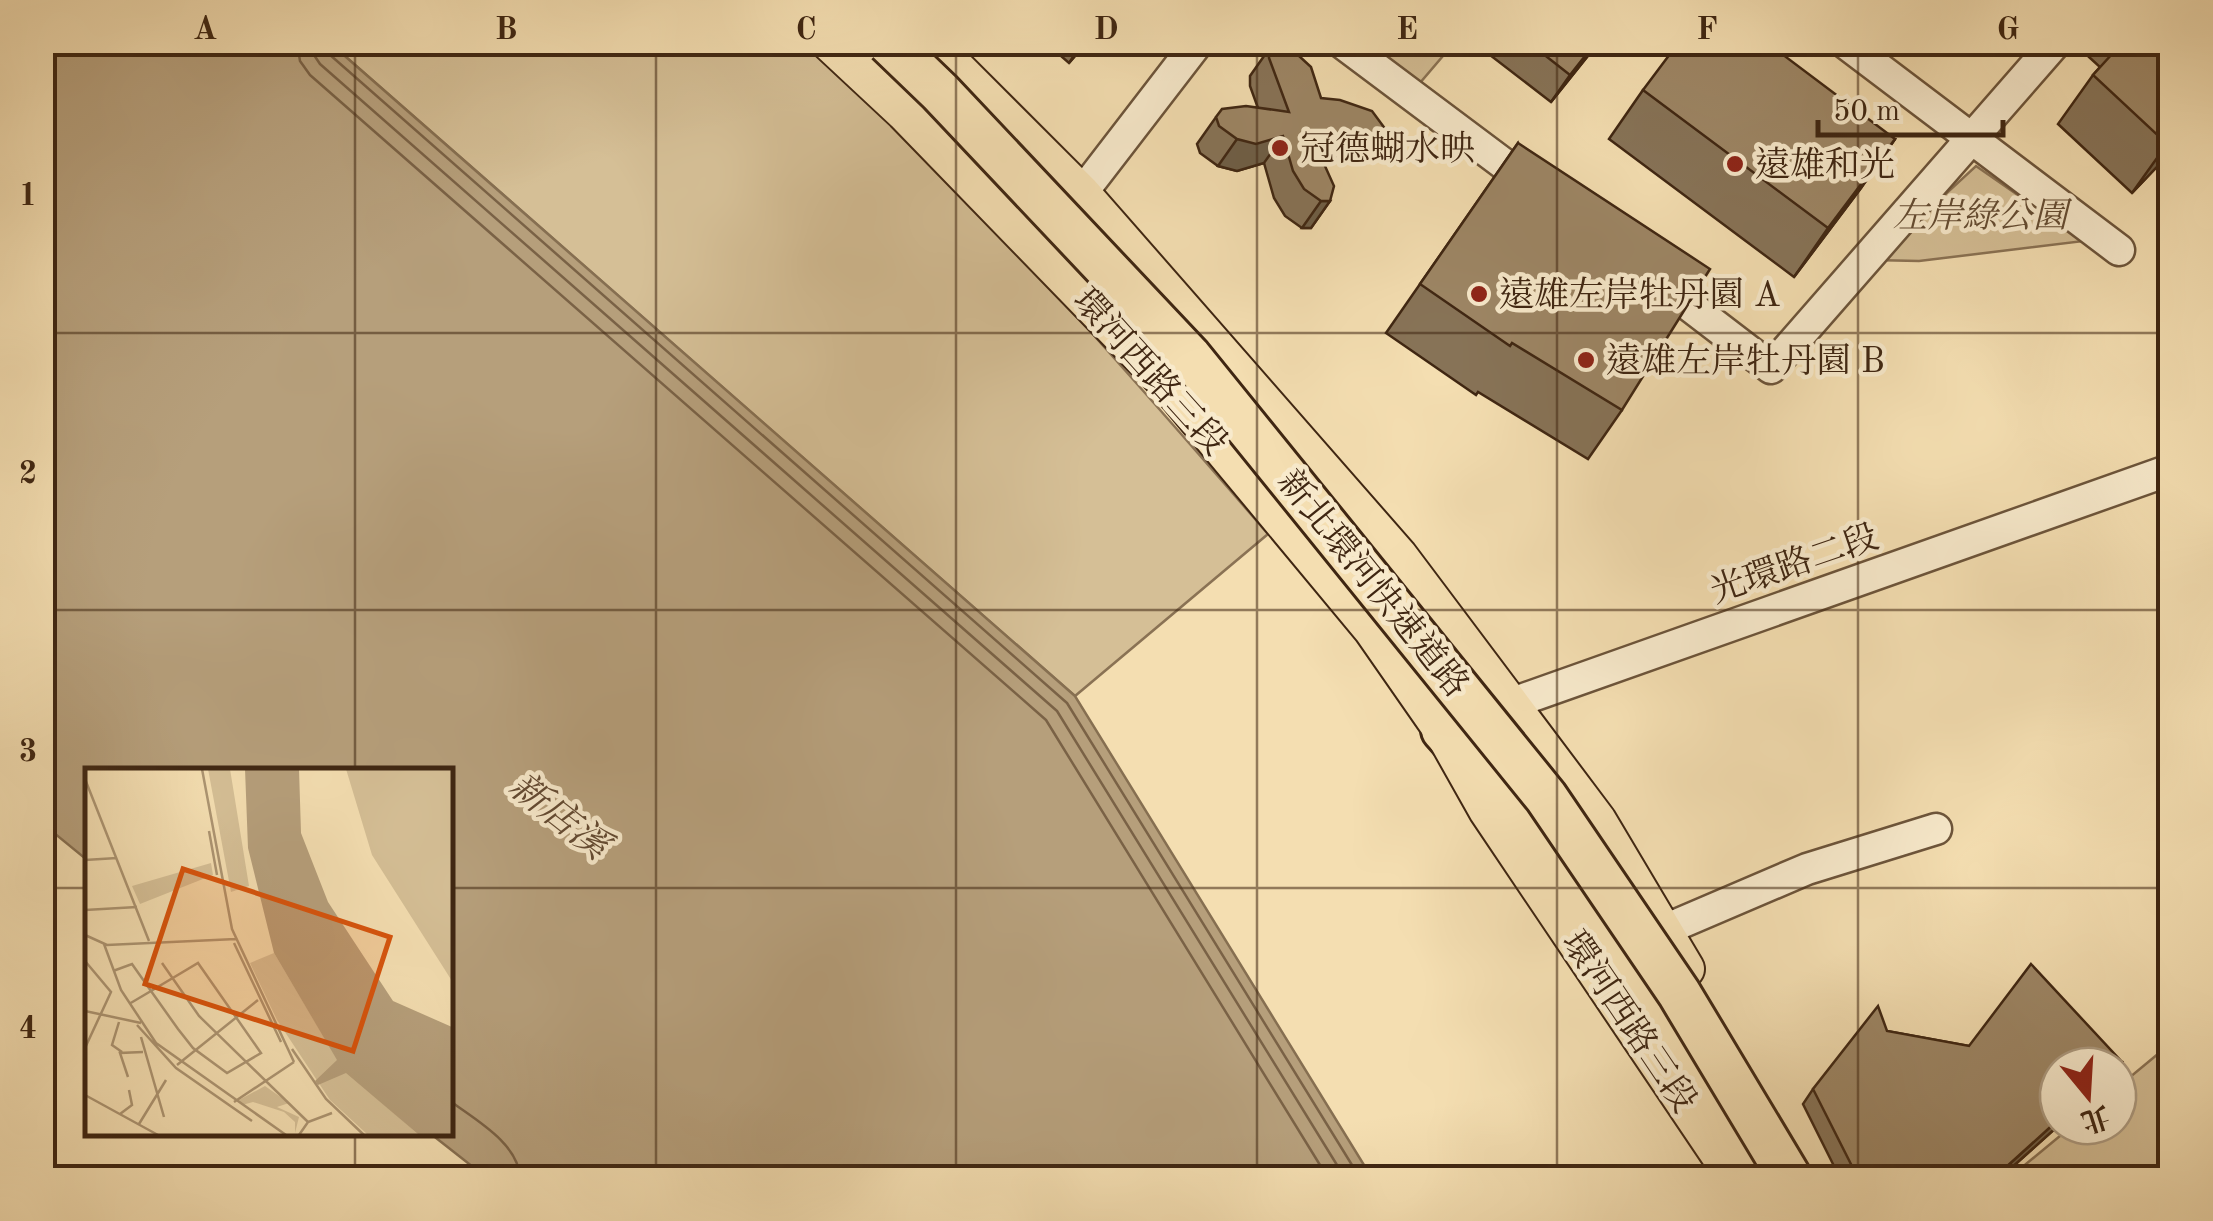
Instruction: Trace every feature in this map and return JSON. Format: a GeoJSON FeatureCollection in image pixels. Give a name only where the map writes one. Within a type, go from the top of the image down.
{"type":"FeatureCollection","features":[{"type":"Feature","properties":{"kind":"highway","name":"新北環河快速道路"},"geometry":{"type":"LineString","coordinates":[[888,42],[1190,357],[1546,797],[1679,993],[1790,1178]]}},
{"type":"Feature","properties":{"kind":"highway","name":"新北環河快速道路"},"geometry":{"type":"LineString","coordinates":[[1443,730],[1532,830],[1714,1103],[1759,1178]]}},
{"type":"Feature","properties":{"kind":"main road","name":"環河西路三段"},"geometry":{"type":"LineString","coordinates":[[830,42],[904,112],[1170,385],[1372,628],[1443,730],[1488,810],[1736,1178]]}},
{"type":"Feature","properties":{"kind":"main road","name":"環河西路三段"},"geometry":{"type":"LineString","coordinates":[[929,42],[1081,194],[1398,556],[1597,820],[1808,1178]]}},
{"type":"Feature","properties":{"kind":"street"},"geometry":{"type":"LineString","coordinates":[[1081,194],[1198,42]]}},
{"type":"Feature","properties":{"kind":"street"},"geometry":{"type":"LineString","coordinates":[[1341,42],[1554,202]]}},
{"type":"Feature","properties":{"kind":"street"},"geometry":{"type":"LineString","coordinates":[[1844,42],[2119,250]]}},
{"type":"Feature","properties":{"kind":"street"},"geometry":{"type":"LineString","coordinates":[[1631,261],[1771,368],[2056,42]]}},
{"type":"Feature","properties":{"kind":"street","name":"光環路二段"},"geometry":{"type":"LineString","coordinates":[[1443,730],[2170,470]]}},
{"type":"Feature","properties":{"kind":"street"},"geometry":{"type":"LineString","coordinates":[[1662,930],[1806,869],[1936,829]]}},
{"type":"Feature","properties":{"kind":"green space"},"geometry":{"type":"Polygon","coordinates":[[[330,43],[803,43],[986,219],[1268,534],[1075,696],[330,43]]]}},
{"type":"Feature","properties":{"kind":"green space"},"geometry":{"type":"Polygon","coordinates":[[[1363,43],[1454,43],[1419,84],[1363,43]]]}},
{"type":"Feature","properties":{"kind":"green space","name":"左岸綠公園"},"geometry":{"type":"Polygon","coordinates":[[[1976,166],[2084,241],[1919,261],[1874,260],[1976,166]]]}},
{"type":"Feature","properties":{"kind":"green space"},"geometry":{"type":"Polygon","coordinates":[[[2170,1044],[2170,1178],[2009,1178],[2048,1146],[2138,1146],[2138,1070],[2170,1044]]]}},
{"type":"Feature","properties":{"kind":"water","name":"新店溪"},"geometry":{"type":"Polygon","coordinates":[[[42,43],[330,43],[1075,696],[1372,1178],[487,1178],[434,1136],[452,1136],[452,768],[85,768],[85,858],[43,824],[42,43]]]}},
{"type":"Feature","properties":{"kind":"building"},"geometry":{"type":"Polygon","coordinates":[[[1284,42],[1311,67],[1321,98],[1372,111],[1386,130],[1374,135],[1337,133],[1316,146],[1334,186],[1330,201],[1321,201],[1304,189],[1293,171],[1283,136],[1256,144],[1237,139],[1219,126],[1216,117],[1222,109],[1246,106],[1289,112],[1269,58],[1269,49],[1284,42]]]}},
{"type":"Feature","properties":{"kind":"building"},"geometry":{"type":"Polygon","coordinates":[[[1528,42],[1596,42],[1570,75],[1528,42]]]}},
{"type":"Feature","properties":{"kind":"building"},"geometry":{"type":"Polygon","coordinates":[[[1679,42],[1766,42],[1895,139],[1828,228],[1643,90],[1679,42]]]}},
{"type":"Feature","properties":{"kind":"building"},"geometry":{"type":"Polygon","coordinates":[[[2123,42],[2170,42],[2167,144],[2093,75],[2123,42]]]}},
{"type":"Feature","properties":{"kind":"building"},"geometry":{"type":"Polygon","coordinates":[[[1518,143],[1710,269],[1622,410],[1512,343],[1510,346],[1420,284],[1518,143]]]}},
{"type":"Feature","properties":{"kind":"building"},"geometry":{"type":"Polygon","coordinates":[[[2031,964],[2107,1046],[2038,1046],[2038,1138],[1994,1178],[1858,1178],[1813,1089],[1878,1006],[1887,1031],[1969,1046],[2031,964]]]}},
{"type":"Feature","properties":{"kind":"place","name":"冠德蝴水映"},"geometry":{"type":"Point","coordinates":[1280,148]}},
{"type":"Feature","properties":{"kind":"place","name":"遠雄和光"},"geometry":{"type":"Point","coordinates":[1735,164]}},
{"type":"Feature","properties":{"kind":"place","name":"遠雄左岸牡丹園 A"},"geometry":{"type":"Point","coordinates":[1479,294]}},
{"type":"Feature","properties":{"kind":"place","name":"遠雄左岸牡丹園 B"},"geometry":{"type":"Point","coordinates":[1586,360]}}]}
